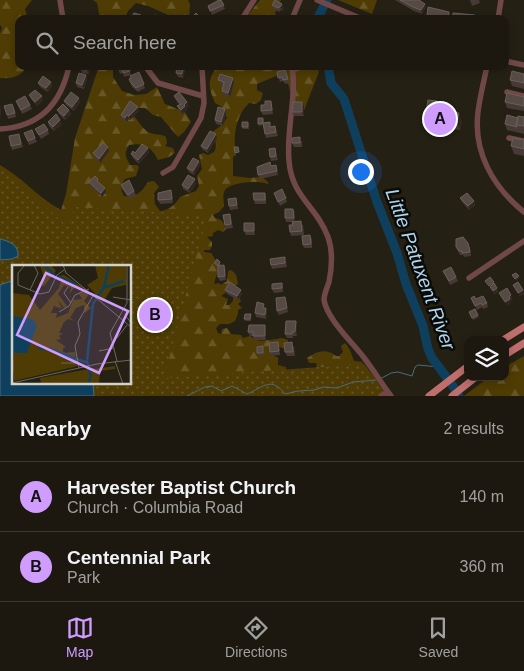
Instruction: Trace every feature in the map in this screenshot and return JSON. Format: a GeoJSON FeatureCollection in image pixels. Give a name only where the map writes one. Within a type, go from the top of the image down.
{"type":"FeatureCollection","features":[{"type":"Feature","properties":{"kind":"main road"},"geometry":{"type":"LineString","coordinates":[[509,337],[524,327]]}},
{"type":"Feature","properties":{"kind":"main road"},"geometry":{"type":"LineString","coordinates":[[509,352],[524,343]]}},
{"type":"Feature","properties":{"kind":"main road"},"geometry":{"type":"LineString","coordinates":[[429,396],[464,369]]}},
{"type":"Feature","properties":{"kind":"main road"},"geometry":{"type":"LineString","coordinates":[[452,396],[471,381]]}},
{"type":"Feature","properties":{"kind":"street"},"geometry":{"type":"LineString","coordinates":[[60,0],[62,15]]}},
{"type":"Feature","properties":{"kind":"street"},"geometry":{"type":"LineString","coordinates":[[245,15],[254,0]]}},
{"type":"Feature","properties":{"kind":"street"},"geometry":{"type":"LineString","coordinates":[[294,15],[300,0]]}},
{"type":"Feature","properties":{"kind":"street"},"geometry":{"type":"LineString","coordinates":[[318,0],[353,15]]}},
{"type":"Feature","properties":{"kind":"street"},"geometry":{"type":"LineString","coordinates":[[499,15],[501,0]]}},
{"type":"Feature","properties":{"kind":"street"},"geometry":{"type":"LineString","coordinates":[[509,61],[524,64]]}},
{"type":"Feature","properties":{"kind":"street"},"geometry":{"type":"LineString","coordinates":[[0,129],[22,126],[44,112],[58,98],[63,89],[68,70]]}},
{"type":"Feature","properties":{"kind":"street"},"geometry":{"type":"LineString","coordinates":[[148,70],[158,83],[203,96]]}},
{"type":"Feature","properties":{"kind":"street"},"geometry":{"type":"LineString","coordinates":[[163,173],[173,167],[198,125],[203,111],[202,70]]}},
{"type":"Feature","properties":{"kind":"street"},"geometry":{"type":"LineString","coordinates":[[293,70],[295,85],[290,118],[289,162],[295,187],[329,238],[331,268],[324,301],[334,320],[389,394],[381,396]]}},
{"type":"Feature","properties":{"kind":"street"},"geometry":{"type":"LineString","coordinates":[[486,70],[478,112],[478,135],[481,151],[494,181],[508,198],[524,212]]}},
{"type":"Feature","properties":{"kind":"street"},"geometry":{"type":"LineString","coordinates":[[507,92],[524,96]]}},
{"type":"Feature","properties":{"kind":"street"},"geometry":{"type":"LineString","coordinates":[[509,138],[524,141]]}},
{"type":"Feature","properties":{"kind":"street"},"geometry":{"type":"LineString","coordinates":[[469,278],[524,241]]}},
{"type":"Feature","properties":{"kind":"green space"},"geometry":{"type":"Polygon","coordinates":[[[0,0],[32,0],[25,9],[27,15],[15,15],[15,70],[25,70],[19,75],[8,78],[0,78],[0,33],[2,28],[0,25],[0,0]]]}},
{"type":"Feature","properties":{"kind":"green space"},"geometry":{"type":"Polygon","coordinates":[[[93,0],[188,0],[190,4],[189,15],[168,15],[136,3],[126,15],[99,15],[97,3],[93,0]]]}},
{"type":"Feature","properties":{"kind":"green space"},"geometry":{"type":"Polygon","coordinates":[[[260,0],[281,0],[275,13],[276,15],[248,15],[260,0]]]}},
{"type":"Feature","properties":{"kind":"green space"},"geometry":{"type":"Polygon","coordinates":[[[338,0],[377,0],[372,14],[338,0]]]}},
{"type":"Feature","properties":{"kind":"green space"},"geometry":{"type":"Polygon","coordinates":[[[98,70],[113,70],[113,77],[122,91],[134,95],[146,94],[157,87],[165,104],[185,112],[191,122],[178,137],[161,117],[153,115],[145,108],[136,108],[130,116],[135,117],[148,132],[166,137],[167,143],[165,146],[173,148],[175,153],[158,160],[146,146],[139,144],[129,145],[126,150],[126,157],[130,165],[137,165],[139,167],[136,176],[125,179],[122,189],[124,196],[135,195],[148,182],[154,181],[159,187],[154,193],[155,204],[160,211],[166,210],[172,207],[180,197],[196,191],[199,186],[197,176],[202,169],[199,155],[203,153],[208,155],[214,152],[216,142],[211,133],[222,125],[227,118],[222,107],[215,103],[210,88],[210,80],[215,70],[318,70],[319,72],[304,110],[297,113],[294,109],[285,77],[276,76],[257,84],[257,90],[263,93],[261,100],[256,104],[249,103],[244,108],[238,121],[235,134],[236,155],[233,157],[233,176],[262,177],[269,183],[246,182],[228,187],[224,194],[224,206],[213,215],[225,225],[226,229],[223,232],[218,230],[213,233],[213,236],[207,237],[212,242],[212,246],[210,250],[204,250],[204,252],[211,253],[218,266],[214,284],[219,283],[221,285],[227,281],[228,271],[231,270],[236,275],[238,284],[221,296],[228,299],[226,305],[229,305],[233,298],[238,295],[241,301],[238,304],[242,308],[238,310],[235,321],[229,324],[220,324],[216,328],[218,333],[221,334],[222,329],[227,328],[231,334],[241,335],[243,338],[250,336],[259,341],[282,338],[288,340],[285,349],[277,346],[273,355],[278,358],[278,365],[286,367],[286,373],[317,369],[316,363],[309,363],[307,358],[322,351],[339,356],[343,352],[341,346],[345,343],[354,361],[363,362],[361,366],[371,373],[378,383],[142,396],[131,265],[14,265],[0,229],[0,165],[61,210],[66,194],[75,138],[98,70]]]}},
{"type":"Feature","properties":{"kind":"green space"},"geometry":{"type":"Polygon","coordinates":[[[0,168],[4,169],[68,227],[75,207],[207,215],[164,378],[364,364],[388,396],[0,396],[0,168]]]}},
{"type":"Feature","properties":{"kind":"green space"},"geometry":{"type":"Polygon","coordinates":[[[524,356],[524,396],[464,396],[484,381],[509,381],[509,365],[524,356]]]}},
{"type":"Feature","properties":{"kind":"water"},"geometry":{"type":"Polygon","coordinates":[[[0,239],[10,242],[15,246],[18,256],[12,259],[0,260],[0,239]]]}},
{"type":"Feature","properties":{"kind":"water"},"geometry":{"type":"Polygon","coordinates":[[[12,281],[12,383],[93,383],[94,396],[0,396],[0,285],[12,281]]]}},
{"type":"Feature","properties":{"kind":"building"},"geometry":{"type":"Polygon","coordinates":[[[219,0],[224,5],[210,11],[208,6],[219,0]]]}},
{"type":"Feature","properties":{"kind":"building"},"geometry":{"type":"Polygon","coordinates":[[[275,0],[282,4],[280,7],[272,5],[275,0]]]}},
{"type":"Feature","properties":{"kind":"building"},"geometry":{"type":"Polygon","coordinates":[[[400,0],[419,0],[425,4],[421,10],[400,0]]]}},
{"type":"Feature","properties":{"kind":"building"},"geometry":{"type":"Polygon","coordinates":[[[428,7],[449,12],[449,15],[427,15],[428,7]]]}},
{"type":"Feature","properties":{"kind":"building"},"geometry":{"type":"Polygon","coordinates":[[[453,13],[475,15],[453,15],[453,13]]]}},
{"type":"Feature","properties":{"kind":"building"},"geometry":{"type":"Polygon","coordinates":[[[176,70],[183,70],[182,74],[176,73],[176,70]]]}},
{"type":"Feature","properties":{"kind":"building"},"geometry":{"type":"Polygon","coordinates":[[[285,70],[288,79],[278,78],[277,72],[285,70]]]}},
{"type":"Feature","properties":{"kind":"building"},"geometry":{"type":"Polygon","coordinates":[[[512,71],[524,74],[524,83],[510,80],[512,71]]]}},
{"type":"Feature","properties":{"kind":"building"},"geometry":{"type":"Polygon","coordinates":[[[139,72],[144,84],[136,88],[129,79],[131,78],[130,76],[139,72]]]}},
{"type":"Feature","properties":{"kind":"building"},"geometry":{"type":"Polygon","coordinates":[[[79,73],[86,75],[82,85],[76,83],[79,73]]]}},
{"type":"Feature","properties":{"kind":"building"},"geometry":{"type":"Polygon","coordinates":[[[220,74],[233,78],[228,93],[222,91],[224,82],[218,80],[220,74]]]}},
{"type":"Feature","properties":{"kind":"building"},"geometry":{"type":"Polygon","coordinates":[[[43,76],[51,82],[46,88],[38,83],[43,76]]]}},
{"type":"Feature","properties":{"kind":"building"},"geometry":{"type":"Polygon","coordinates":[[[35,90],[42,96],[35,102],[29,95],[35,90]]]}},
{"type":"Feature","properties":{"kind":"building"},"geometry":{"type":"Polygon","coordinates":[[[71,92],[79,98],[72,107],[64,101],[71,92]]]}},
{"type":"Feature","properties":{"kind":"building"},"geometry":{"type":"Polygon","coordinates":[[[179,92],[187,102],[181,110],[177,106],[181,104],[174,96],[179,92]]]}},
{"type":"Feature","properties":{"kind":"building"},"geometry":{"type":"Polygon","coordinates":[[[507,93],[524,97],[524,106],[505,102],[507,93]]]}},
{"type":"Feature","properties":{"kind":"building"},"geometry":{"type":"Polygon","coordinates":[[[25,96],[30,105],[21,110],[16,101],[25,96]]]}},
{"type":"Feature","properties":{"kind":"building"},"geometry":{"type":"Polygon","coordinates":[[[428,100],[437,101],[436,108],[438,110],[459,113],[457,122],[425,118],[428,100]]]}},
{"type":"Feature","properties":{"kind":"building"},"geometry":{"type":"Polygon","coordinates":[[[130,101],[138,107],[125,118],[121,115],[130,101]]]}},
{"type":"Feature","properties":{"kind":"building"},"geometry":{"type":"Polygon","coordinates":[[[265,101],[271,101],[272,110],[261,111],[261,105],[265,105],[265,101]]]}},
{"type":"Feature","properties":{"kind":"building"},"geometry":{"type":"Polygon","coordinates":[[[293,102],[302,102],[302,112],[292,112],[293,102]]]}},
{"type":"Feature","properties":{"kind":"building"},"geometry":{"type":"Polygon","coordinates":[[[12,104],[15,113],[7,115],[4,106],[12,104]]]}},
{"type":"Feature","properties":{"kind":"building"},"geometry":{"type":"Polygon","coordinates":[[[63,104],[69,110],[64,116],[57,110],[63,104]]]}},
{"type":"Feature","properties":{"kind":"building"},"geometry":{"type":"Polygon","coordinates":[[[218,107],[225,109],[221,122],[215,120],[218,107]]]}},
{"type":"Feature","properties":{"kind":"building"},"geometry":{"type":"Polygon","coordinates":[[[56,114],[60,120],[53,127],[48,122],[56,114]]]}},
{"type":"Feature","properties":{"kind":"building"},"geometry":{"type":"Polygon","coordinates":[[[507,115],[518,118],[517,127],[505,124],[507,115]]]}},
{"type":"Feature","properties":{"kind":"building"},"geometry":{"type":"Polygon","coordinates":[[[518,116],[524,117],[524,126],[516,125],[518,116]]]}},
{"type":"Feature","properties":{"kind":"building"},"geometry":{"type":"Polygon","coordinates":[[[258,118],[263,118],[263,123],[258,124],[258,118]]]}},
{"type":"Feature","properties":{"kind":"building"},"geometry":{"type":"Polygon","coordinates":[[[242,122],[248,122],[248,127],[242,127],[242,122]]]}},
{"type":"Feature","properties":{"kind":"building"},"geometry":{"type":"Polygon","coordinates":[[[270,122],[270,127],[275,126],[276,132],[265,134],[263,123],[270,122]]]}},
{"type":"Feature","properties":{"kind":"building"},"geometry":{"type":"Polygon","coordinates":[[[44,124],[48,130],[39,135],[35,129],[44,124]]]}},
{"type":"Feature","properties":{"kind":"building"},"geometry":{"type":"Polygon","coordinates":[[[32,130],[35,138],[28,141],[24,133],[32,130]]]}},
{"type":"Feature","properties":{"kind":"building"},"geometry":{"type":"Polygon","coordinates":[[[210,131],[216,134],[207,149],[201,146],[210,131]]]}},
{"type":"Feature","properties":{"kind":"building"},"geometry":{"type":"Polygon","coordinates":[[[19,134],[21,144],[11,146],[9,136],[19,134]]]}},
{"type":"Feature","properties":{"kind":"building"},"geometry":{"type":"Polygon","coordinates":[[[300,137],[300,143],[292,143],[292,138],[300,137]]]}},
{"type":"Feature","properties":{"kind":"building"},"geometry":{"type":"Polygon","coordinates":[[[513,138],[524,140],[524,149],[511,146],[513,138]]]}},
{"type":"Feature","properties":{"kind":"building"},"geometry":{"type":"Polygon","coordinates":[[[103,143],[108,147],[99,159],[93,153],[103,143]]]}},
{"type":"Feature","properties":{"kind":"building"},"geometry":{"type":"Polygon","coordinates":[[[142,144],[148,148],[138,160],[131,154],[133,151],[135,153],[142,144]]]}},
{"type":"Feature","properties":{"kind":"building"},"geometry":{"type":"Polygon","coordinates":[[[234,147],[238,147],[239,152],[235,153],[234,147]]]}},
{"type":"Feature","properties":{"kind":"building"},"geometry":{"type":"Polygon","coordinates":[[[275,148],[276,156],[270,157],[269,149],[275,148]]]}},
{"type":"Feature","properties":{"kind":"building"},"geometry":{"type":"Polygon","coordinates":[[[193,158],[199,161],[193,171],[187,168],[193,158]]]}},
{"type":"Feature","properties":{"kind":"building"},"geometry":{"type":"Polygon","coordinates":[[[270,162],[271,166],[276,165],[277,171],[258,175],[257,167],[270,162]]]}},
{"type":"Feature","properties":{"kind":"building"},"geometry":{"type":"Polygon","coordinates":[[[188,175],[195,179],[188,189],[182,185],[188,175]]]}},
{"type":"Feature","properties":{"kind":"building"},"geometry":{"type":"Polygon","coordinates":[[[95,176],[98,179],[97,181],[105,188],[101,193],[89,182],[95,176]]]}},
{"type":"Feature","properties":{"kind":"building"},"geometry":{"type":"Polygon","coordinates":[[[129,180],[134,191],[128,195],[121,185],[129,180]]]}},
{"type":"Feature","properties":{"kind":"building"},"geometry":{"type":"Polygon","coordinates":[[[282,189],[286,198],[278,202],[274,193],[282,189]]]}},
{"type":"Feature","properties":{"kind":"building"},"geometry":{"type":"Polygon","coordinates":[[[171,190],[172,199],[158,200],[158,193],[171,190]]]}},
{"type":"Feature","properties":{"kind":"building"},"geometry":{"type":"Polygon","coordinates":[[[253,193],[265,193],[265,200],[254,200],[253,193]]]}},
{"type":"Feature","properties":{"kind":"building"},"geometry":{"type":"Polygon","coordinates":[[[467,193],[474,201],[468,206],[460,198],[467,193]]]}},
{"type":"Feature","properties":{"kind":"building"},"geometry":{"type":"Polygon","coordinates":[[[236,198],[237,205],[229,206],[228,199],[236,198]]]}},
{"type":"Feature","properties":{"kind":"building"},"geometry":{"type":"Polygon","coordinates":[[[285,209],[293,209],[294,218],[285,218],[285,209]]]}},
{"type":"Feature","properties":{"kind":"building"},"geometry":{"type":"Polygon","coordinates":[[[230,214],[231,224],[225,225],[223,215],[230,214]]]}},
{"type":"Feature","properties":{"kind":"building"},"geometry":{"type":"Polygon","coordinates":[[[301,221],[302,231],[290,232],[289,225],[293,225],[292,222],[301,221]]]}},
{"type":"Feature","properties":{"kind":"building"},"geometry":{"type":"Polygon","coordinates":[[[244,223],[254,223],[254,231],[244,231],[244,223]]]}},
{"type":"Feature","properties":{"kind":"building"},"geometry":{"type":"Polygon","coordinates":[[[310,235],[311,244],[303,245],[302,236],[310,235]]]}},
{"type":"Feature","properties":{"kind":"building"},"geometry":{"type":"Polygon","coordinates":[[[463,237],[468,243],[470,252],[462,253],[456,247],[456,239],[463,237]]]}},
{"type":"Feature","properties":{"kind":"building"},"geometry":{"type":"Polygon","coordinates":[[[285,257],[285,263],[271,265],[270,259],[285,257]]]}},
{"type":"Feature","properties":{"kind":"building"},"geometry":{"type":"Polygon","coordinates":[[[217,259],[220,262],[218,266],[214,263],[217,259]]]}},
{"type":"Feature","properties":{"kind":"building"},"geometry":{"type":"Polygon","coordinates":[[[224,265],[225,276],[218,277],[218,266],[224,265]]]}},
{"type":"Feature","properties":{"kind":"building"},"geometry":{"type":"Polygon","coordinates":[[[451,267],[456,277],[449,281],[443,271],[451,267]]]}},
{"type":"Feature","properties":{"kind":"building"},"geometry":{"type":"Polygon","coordinates":[[[516,273],[519,276],[515,279],[512,275],[516,273]]]}},
{"type":"Feature","properties":{"kind":"building"},"geometry":{"type":"Polygon","coordinates":[[[490,277],[494,282],[489,286],[485,281],[490,277]]]}},
{"type":"Feature","properties":{"kind":"building"},"geometry":{"type":"Polygon","coordinates":[[[230,282],[241,290],[237,296],[225,290],[230,282]]]}},
{"type":"Feature","properties":{"kind":"building"},"geometry":{"type":"Polygon","coordinates":[[[518,282],[523,290],[518,293],[513,285],[518,282]]]}},
{"type":"Feature","properties":{"kind":"building"},"geometry":{"type":"Polygon","coordinates":[[[282,283],[282,288],[272,289],[272,284],[282,283]]]}},
{"type":"Feature","properties":{"kind":"building"},"geometry":{"type":"Polygon","coordinates":[[[494,283],[497,288],[493,291],[490,287],[494,283]]]}},
{"type":"Feature","properties":{"kind":"building"},"geometry":{"type":"Polygon","coordinates":[[[507,288],[511,295],[510,299],[505,302],[499,293],[507,288]]]}},
{"type":"Feature","properties":{"kind":"building"},"geometry":{"type":"Polygon","coordinates":[[[474,296],[476,299],[483,296],[487,303],[475,306],[471,298],[474,296]]]}},
{"type":"Feature","properties":{"kind":"building"},"geometry":{"type":"Polygon","coordinates":[[[285,297],[287,308],[277,311],[276,298],[285,297]]]}},
{"type":"Feature","properties":{"kind":"building"},"geometry":{"type":"Polygon","coordinates":[[[257,302],[264,304],[263,308],[266,308],[265,315],[255,313],[257,302]]]}},
{"type":"Feature","properties":{"kind":"building"},"geometry":{"type":"Polygon","coordinates":[[[475,309],[478,315],[472,318],[469,312],[475,309]]]}},
{"type":"Feature","properties":{"kind":"building"},"geometry":{"type":"Polygon","coordinates":[[[245,314],[251,314],[250,319],[244,319],[245,314]]]}},
{"type":"Feature","properties":{"kind":"building"},"geometry":{"type":"Polygon","coordinates":[[[286,321],[296,321],[295,332],[292,332],[292,334],[285,334],[286,321]]]}},
{"type":"Feature","properties":{"kind":"building"},"geometry":{"type":"Polygon","coordinates":[[[249,325],[265,325],[265,336],[253,336],[253,332],[248,332],[249,325]]]}},
{"type":"Feature","properties":{"kind":"building"},"geometry":{"type":"Polygon","coordinates":[[[278,342],[279,351],[270,352],[269,343],[278,342]]]}},
{"type":"Feature","properties":{"kind":"building"},"geometry":{"type":"Polygon","coordinates":[[[292,342],[293,352],[285,352],[284,343],[292,342]]]}},
{"type":"Feature","properties":{"kind":"building"},"geometry":{"type":"Polygon","coordinates":[[[263,346],[263,353],[257,353],[257,347],[263,346]]]}},
{"type":"Feature","properties":{"kind":"waterway","name":"Little Patuxent River"},"geometry":{"type":"LineString","coordinates":[[319,15],[327,0]]}},
{"type":"Feature","properties":{"kind":"waterway","name":"Little Patuxent River"},"geometry":{"type":"LineString","coordinates":[[329,70],[331,83],[344,99],[377,202],[423,326],[428,349],[432,358],[459,396]]}},
{"type":"Feature","properties":{"kind":"waterway"},"geometry":{"type":"LineString","coordinates":[[380,379],[391,373],[398,372],[412,376],[415,367],[418,365],[439,367]]}},
{"type":"Feature","properties":{"kind":"waterway"},"geometry":{"type":"LineString","coordinates":[[187,396],[205,387],[212,386],[221,391],[232,386],[247,394],[271,384],[276,385],[285,394],[324,387],[337,388],[353,382],[376,380]]}},
{"type":"Feature","properties":{"kind":"place","name":"Harvester Baptist Church"},"geometry":{"type":"Point","coordinates":[440,119]}},
{"type":"Feature","properties":{"kind":"place","name":"Centennial Park"},"geometry":{"type":"Point","coordinates":[155,315]}}]}
